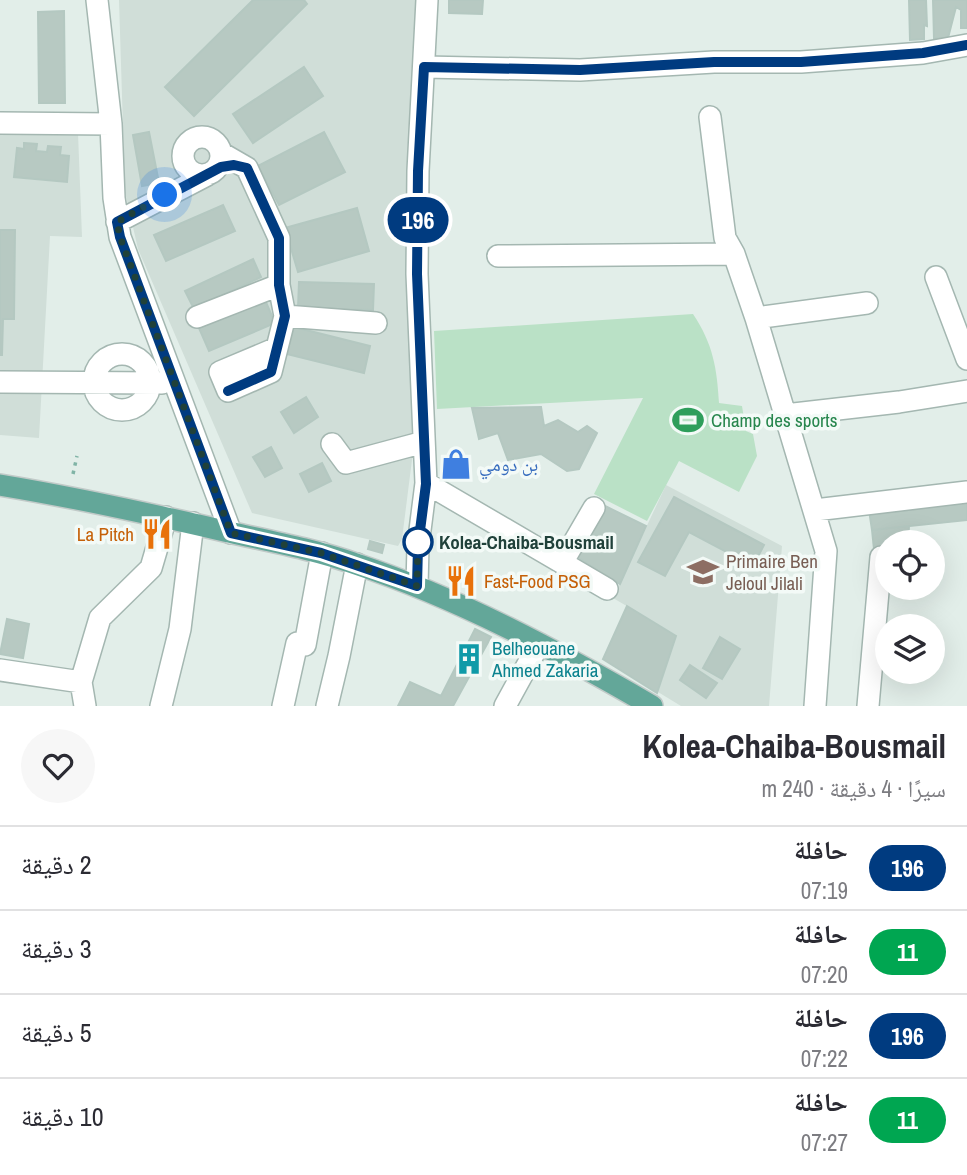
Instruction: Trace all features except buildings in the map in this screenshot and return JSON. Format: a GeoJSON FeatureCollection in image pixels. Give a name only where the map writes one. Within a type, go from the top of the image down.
{"type":"FeatureCollection","features":[{"type":"Feature","properties":{"kind":"main road"},"geometry":{"type":"LineString","coordinates":[[0,485],[80,498],[166,517],[357,564],[417,586],[539,644],[652,706]]}},
{"type":"Feature","properties":{"kind":"street"},"geometry":{"type":"LineString","coordinates":[[97,0],[111,124],[114,198],[120,237],[231,533]]}},
{"type":"Feature","properties":{"kind":"street"},"geometry":{"type":"LineString","coordinates":[[417,586],[418,546],[426,484],[417,274],[418,171],[427,0]]}},
{"type":"Feature","properties":{"kind":"street"},"geometry":{"type":"LineString","coordinates":[[424,67],[580,70],[714,62],[801,62],[923,53],[967,45]]}},
{"type":"Feature","properties":{"kind":"street"},"geometry":{"type":"LineString","coordinates":[[710,117],[725,238],[734,254],[756,318],[827,551],[815,706]]}},
{"type":"Feature","properties":{"kind":"street"},"geometry":{"type":"LineString","coordinates":[[0,123],[111,124]]}},
{"type":"Feature","properties":{"kind":"street"},"geometry":{"type":"LineString","coordinates":[[185,177],[183,150],[192,140],[201,137],[210,139],[217,145],[214,166]]}},
{"type":"Feature","properties":{"kind":"street"},"geometry":{"type":"LineString","coordinates":[[117,222],[185,177],[214,166],[247,168],[279,238],[279,285],[285,316],[277,348]]}},
{"type":"Feature","properties":{"kind":"street"},"geometry":{"type":"LineString","coordinates":[[498,256],[734,254]]}},
{"type":"Feature","properties":{"kind":"street"},"geometry":{"type":"LineString","coordinates":[[936,277],[967,359]]}},
{"type":"Feature","properties":{"kind":"street"},"geometry":{"type":"LineString","coordinates":[[197,317],[279,285]]}},
{"type":"Feature","properties":{"kind":"street"},"geometry":{"type":"LineString","coordinates":[[756,318],[867,303]]}},
{"type":"Feature","properties":{"kind":"street"},"geometry":{"type":"LineString","coordinates":[[285,316],[376,323]]}},
{"type":"Feature","properties":{"kind":"street"},"geometry":{"type":"LineString","coordinates":[[0,382],[175,383]]}},
{"type":"Feature","properties":{"kind":"street"},"geometry":{"type":"LineString","coordinates":[[786,415],[967,391]]}},
{"type":"Feature","properties":{"kind":"street"},"geometry":{"type":"LineString","coordinates":[[332,444],[346,463],[424,442]]}},
{"type":"Feature","properties":{"kind":"street"},"geometry":{"type":"LineString","coordinates":[[426,484],[607,589]]}},
{"type":"Feature","properties":{"kind":"street"},"geometry":{"type":"LineString","coordinates":[[815,510],[967,492]]}},
{"type":"Feature","properties":{"kind":"street"},"geometry":{"type":"LineString","coordinates":[[562,563],[594,508]]}},
{"type":"Feature","properties":{"kind":"street"},"geometry":{"type":"LineString","coordinates":[[85,706],[81,682],[100,618],[151,568],[166,517]]}},
{"type":"Feature","properties":{"kind":"street"},"geometry":{"type":"LineString","coordinates":[[161,706],[180,629],[193,523]]}},
{"type":"Feature","properties":{"kind":"street"},"geometry":{"type":"LineString","coordinates":[[283,706],[297,643],[306,645],[321,553]]}},
{"type":"Feature","properties":{"kind":"street"},"geometry":{"type":"LineString","coordinates":[[327,706],[357,564]]}},
{"type":"Feature","properties":{"kind":"street"},"geometry":{"type":"LineString","coordinates":[[868,706],[877,600]]}},
{"type":"Feature","properties":{"kind":"street"},"geometry":{"type":"LineString","coordinates":[[505,706],[539,644]]}},
{"type":"Feature","properties":{"kind":"street"},"geometry":{"type":"LineString","coordinates":[[0,670],[81,682]]}},
{"type":"Feature","properties":{"kind":"path"},"geometry":{"type":"LineString","coordinates":[[73,474],[77,456]]}},
{"type":"Feature","properties":{"kind":"shaded area"},"geometry":{"type":"Polygon","coordinates":[[[119,0],[421,0],[415,436],[402,539],[398,546],[252,513],[138,249],[125,192],[119,0]]]}},
{"type":"Feature","properties":{"kind":"shaded area"},"geometry":{"type":"Polygon","coordinates":[[[0,131],[78,133],[82,237],[50,236],[39,438],[0,435],[0,131]]]}},
{"type":"Feature","properties":{"kind":"shaded area","name":"Primaire Ben Jeloul Jilali"},"geometry":{"type":"Polygon","coordinates":[[[666,485],[782,546],[769,706],[681,706],[658,692],[676,635],[613,598],[666,485]]]}},
{"type":"Feature","properties":{"kind":"green space","name":"Champ des sports"},"geometry":{"type":"Polygon","coordinates":[[[693,314],[713,357],[719,403],[742,406],[746,431],[753,434],[757,456],[739,492],[679,461],[647,521],[594,494],[643,398],[437,409],[434,331],[693,314]]]}},
{"type":"Feature","properties":{"kind":"bus line","name":"196"},"geometry":{"type":"LineString","coordinates":[[228,391],[271,372],[285,316],[279,285],[279,238],[247,168],[234,165],[221,167],[117,222],[120,237],[231,533],[321,553],[417,586],[418,546],[426,484],[417,274],[418,171],[424,67],[580,70],[714,62],[801,62],[923,53],[967,45]]}},
{"type":"Feature","properties":{"kind":"place","name":"Champ des sports"},"geometry":{"type":"Point","coordinates":[688,420]}},
{"type":"Feature","properties":{"kind":"place","name":"بن دومي"},"geometry":{"type":"Point","coordinates":[456,464]}},
{"type":"Feature","properties":{"kind":"place","name":"La Pitch"},"geometry":{"type":"Point","coordinates":[157,534]}},
{"type":"Feature","properties":{"kind":"place","name":"Kolea-Chaiba-Bousmail"},"geometry":{"type":"Point","coordinates":[418,542]}},
{"type":"Feature","properties":{"kind":"place","name":"Primaire Ben Jeloul Jilali"},"geometry":{"type":"Point","coordinates":[703,572]}},
{"type":"Feature","properties":{"kind":"place","name":"Fast-Food PSG"},"geometry":{"type":"Point","coordinates":[461,581]}},
{"type":"Feature","properties":{"kind":"place","name":"Belheouane Ahmed Zakaria"},"geometry":{"type":"Point","coordinates":[469,659]}},
{"type":"Feature","properties":{"kind":"route"},"geometry":{"type":"LineString","coordinates":[[165,195],[117,222],[120,237],[231,533],[321,553],[417,586],[418,542]]}}]}
